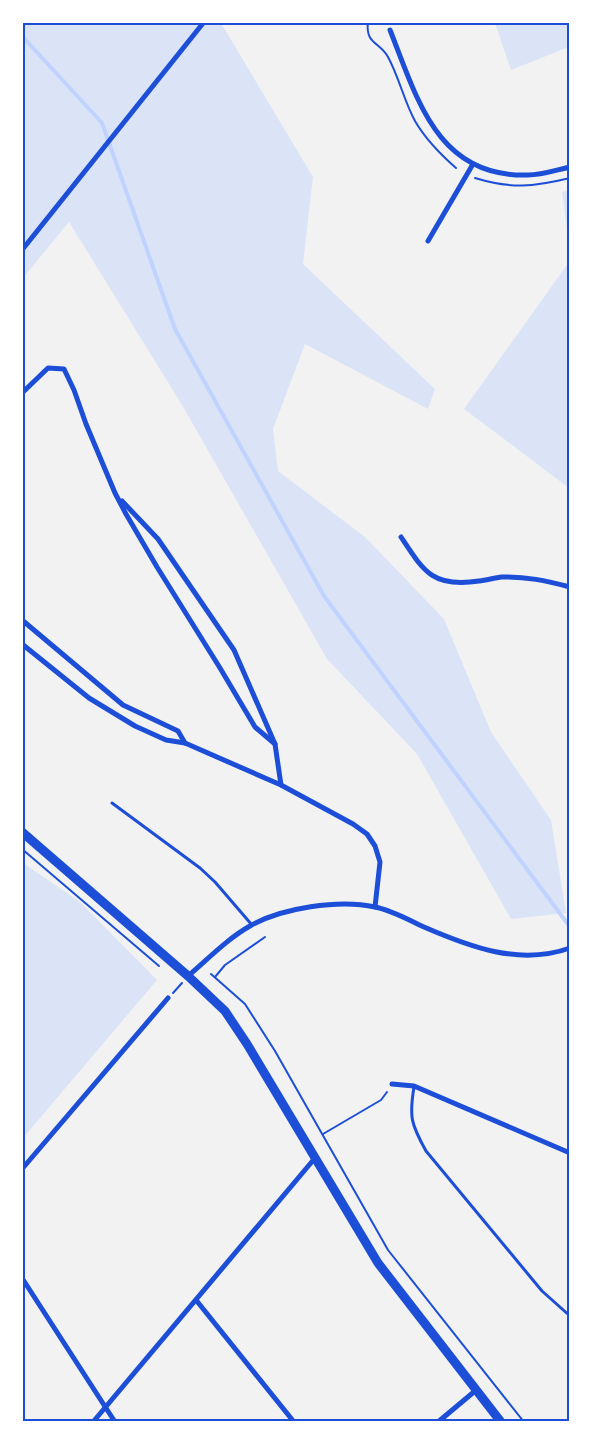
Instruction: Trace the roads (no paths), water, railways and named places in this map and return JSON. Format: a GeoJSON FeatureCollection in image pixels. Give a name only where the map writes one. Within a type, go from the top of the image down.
{"type":"FeatureCollection","features":[{"type":"Feature","properties":{"kind":"main road"},"geometry":{"type":"LineString","coordinates":[[22,832],[188,976],[225,1011],[242,1036],[378,1263],[501,1422]]}},
{"type":"Feature","properties":{"kind":"street"},"geometry":{"type":"LineString","coordinates":[[22,250],[204,22]]}},
{"type":"Feature","properties":{"kind":"street"},"geometry":{"type":"LineString","coordinates":[[390,30],[421,108],[433,128],[452,149],[473,164],[502,173],[530,175],[570,167]]}},
{"type":"Feature","properties":{"kind":"street"},"geometry":{"type":"LineString","coordinates":[[428,241],[473,164]]}},
{"type":"Feature","properties":{"kind":"street"},"geometry":{"type":"LineString","coordinates":[[22,393],[48,368],[64,369],[115,492],[157,567],[255,727],[275,744]]}},
{"type":"Feature","properties":{"kind":"street"},"geometry":{"type":"LineString","coordinates":[[115,492],[158,539],[234,650],[275,744],[281,785]]}},
{"type":"Feature","properties":{"kind":"street"},"geometry":{"type":"LineString","coordinates":[[401,536],[423,569],[443,581],[456,583],[520,576],[570,587]]}},
{"type":"Feature","properties":{"kind":"street"},"geometry":{"type":"LineString","coordinates":[[22,620],[123,705],[178,731],[185,743]]}},
{"type":"Feature","properties":{"kind":"street"},"geometry":{"type":"LineString","coordinates":[[22,644],[90,698],[134,726],[166,740],[185,743],[281,785],[368,834],[380,862],[375,907]]}},
{"type":"Feature","properties":{"kind":"street"},"geometry":{"type":"LineString","coordinates":[[188,976],[217,950],[252,925],[288,911],[315,906],[345,904],[375,907],[449,938],[492,951],[532,956],[551,954],[570,948]]}},
{"type":"Feature","properties":{"kind":"street"},"geometry":{"type":"LineString","coordinates":[[22,1169],[168,998]]}},
{"type":"Feature","properties":{"kind":"street"},"geometry":{"type":"LineString","coordinates":[[392,1084],[414,1086],[570,1152]]}},
{"type":"Feature","properties":{"kind":"street"},"geometry":{"type":"LineString","coordinates":[[93,1422],[315,1158]]}},
{"type":"Feature","properties":{"kind":"street"},"geometry":{"type":"LineString","coordinates":[[22,1278],[114,1422]]}},
{"type":"Feature","properties":{"kind":"street"},"geometry":{"type":"LineString","coordinates":[[196,1300],[294,1422]]}},
{"type":"Feature","properties":{"kind":"street"},"geometry":{"type":"LineString","coordinates":[[438,1422],[476,1391]]}},
{"type":"Feature","properties":{"kind":"lane"},"geometry":{"type":"LineString","coordinates":[[112,803],[200,868],[215,882],[252,925]]}},
{"type":"Feature","properties":{"kind":"lane"},"geometry":{"type":"LineString","coordinates":[[414,1086],[410,1115],[416,1133],[426,1150],[542,1291],[570,1316]]}},
{"type":"Feature","properties":{"kind":"waterway"},"geometry":{"type":"LineString","coordinates":[[22,36],[102,123],[175,329],[324,596],[570,927]]}}]}
